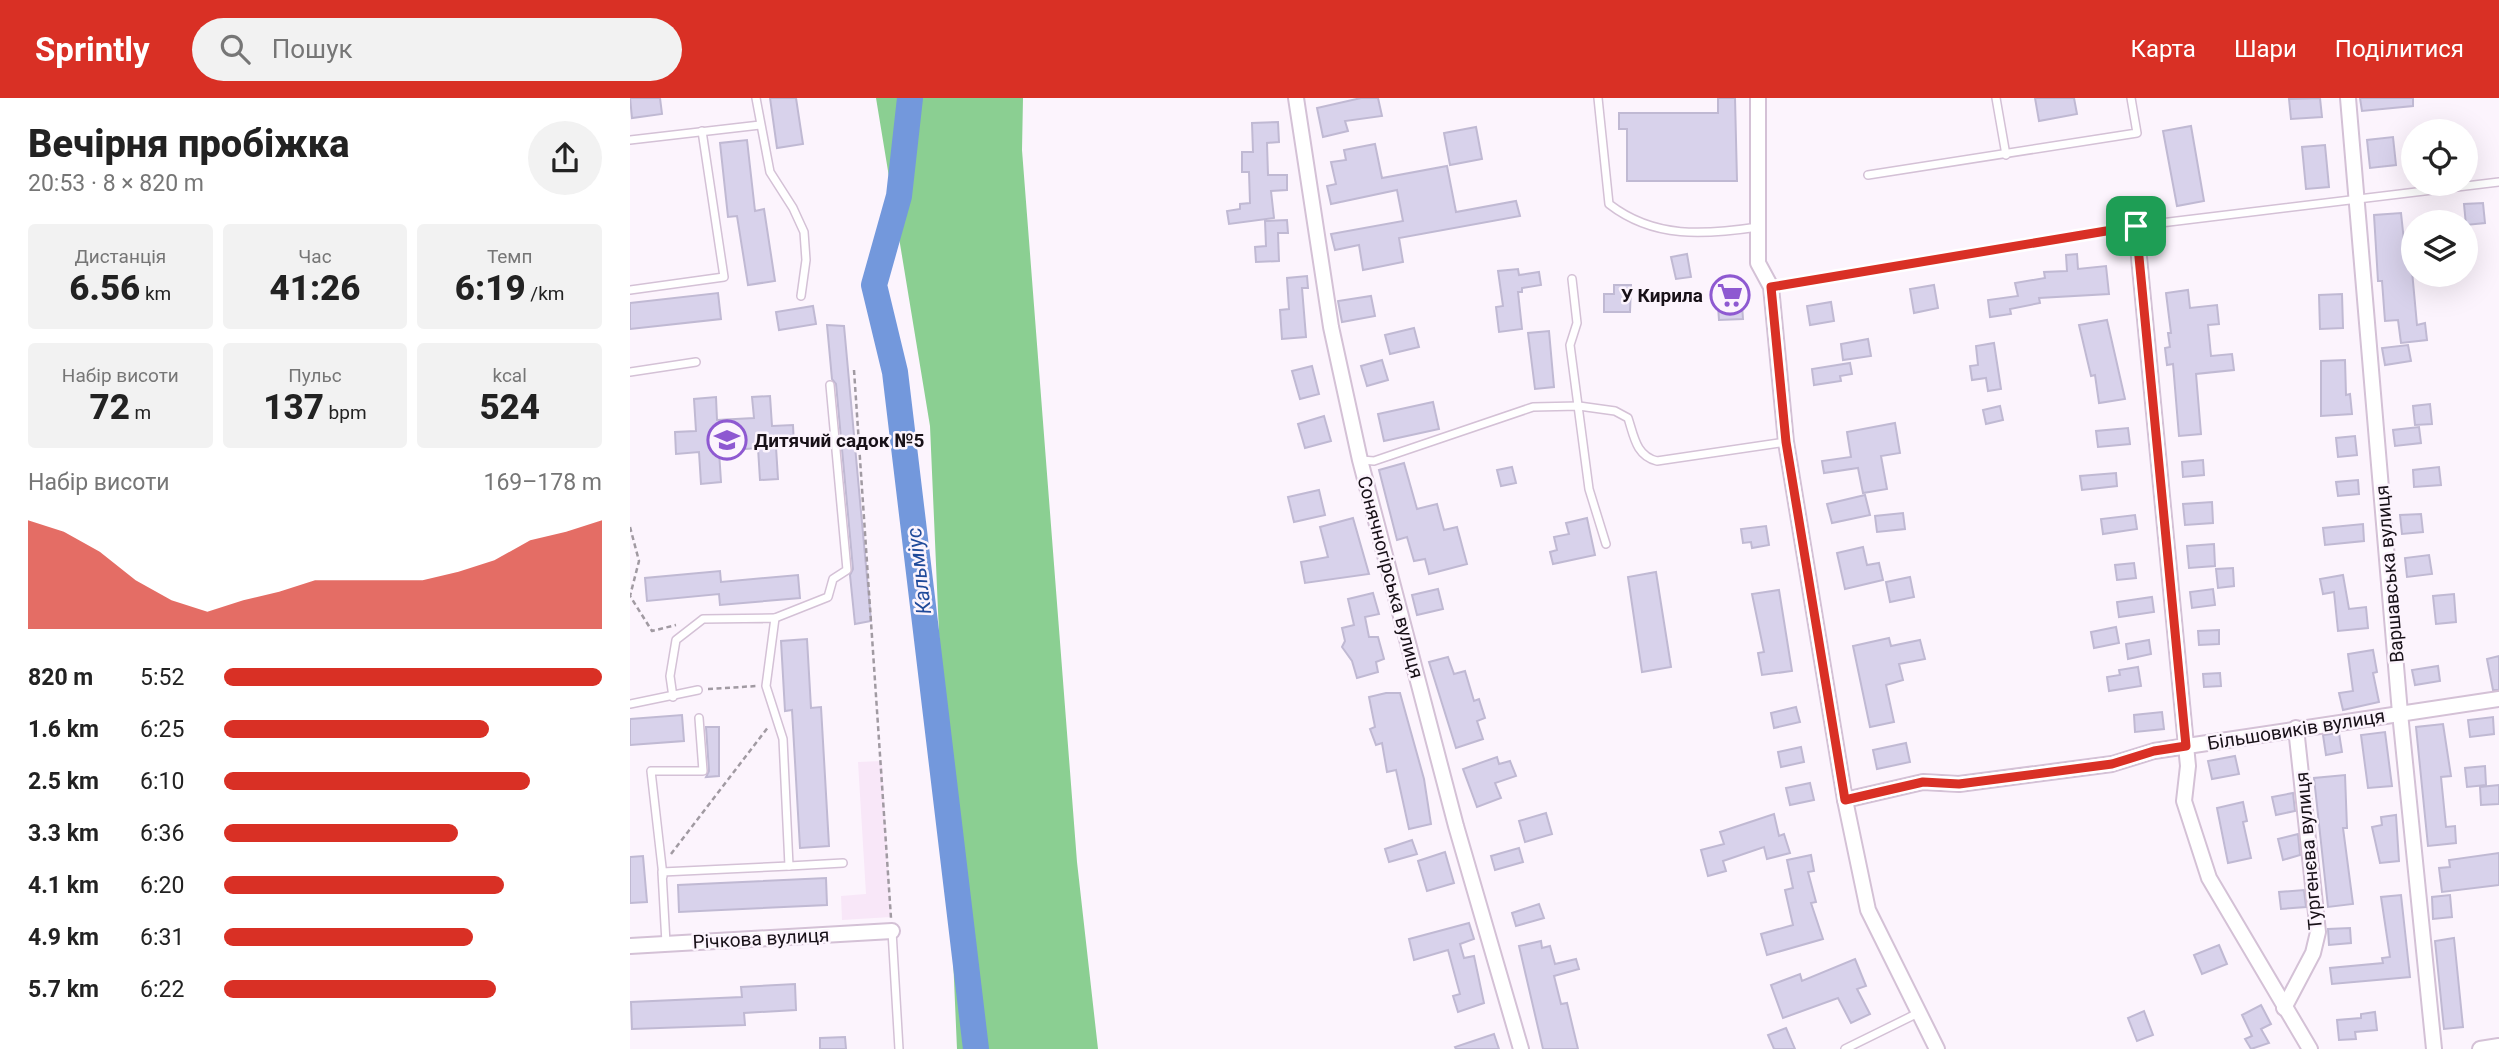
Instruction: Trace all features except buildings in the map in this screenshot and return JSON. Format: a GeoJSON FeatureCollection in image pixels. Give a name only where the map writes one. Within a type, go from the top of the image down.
{"type":"FeatureCollection","features":[{"type":"Feature","properties":{"kind":"street","name":"Сонячногірська вулиця"},"geometry":{"type":"LineString","coordinates":[[1296,98],[1331,327],[1360,460],[1456,826],[1521,1049]]}},
{"type":"Feature","properties":{"kind":"street"},"geometry":{"type":"LineString","coordinates":[[1758,98],[1758,264],[1771,287],[1786,442],[1845,800],[1868,910],[1937,1049]]}},
{"type":"Feature","properties":{"kind":"street","name":"Варшавська вулиця"},"geometry":{"type":"LineString","coordinates":[[2348,98],[2400,713],[2434,1049]]}},
{"type":"Feature","properties":{"kind":"street"},"geometry":{"type":"LineString","coordinates":[[2136,226],[2188,766],[2184,802],[2209,878],[2310,1049]]}},
{"type":"Feature","properties":{"kind":"street","name":"Більшовиків вулиця"},"geometry":{"type":"LineString","coordinates":[[1845,800],[1923,782],[1959,784],[2112,764],[2154,751],[2499,699]]}},
{"type":"Feature","properties":{"kind":"street","name":"Тургенєва вулиця"},"geometry":{"type":"LineString","coordinates":[[2284,1009],[2313,953],[2318,932],[2296,728]]}},
{"type":"Feature","properties":{"kind":"street","name":"Річкова вулиця"},"geometry":{"type":"LineString","coordinates":[[630,946],[892,931]]}},
{"type":"Feature","properties":{"kind":"street"},"geometry":{"type":"LineString","coordinates":[[2480,1049],[2499,1046]]}},
{"type":"Feature","properties":{"kind":"lane"},"geometry":{"type":"LineString","coordinates":[[756,98],[770,172],[793,208],[804,232],[806,260],[801,296]]}},
{"type":"Feature","properties":{"kind":"lane"},"geometry":{"type":"LineString","coordinates":[[1598,98],[1609,204],[1626,217],[1666,232],[1708,234],[1758,227]]}},
{"type":"Feature","properties":{"kind":"lane"},"geometry":{"type":"LineString","coordinates":[[1996,98],[2006,155]]}},
{"type":"Feature","properties":{"kind":"lane"},"geometry":{"type":"LineString","coordinates":[[1868,175],[2137,133],[2131,98]]}},
{"type":"Feature","properties":{"kind":"lane"},"geometry":{"type":"LineString","coordinates":[[630,140],[760,125]]}},
{"type":"Feature","properties":{"kind":"lane"},"geometry":{"type":"LineString","coordinates":[[630,290],[724,277],[702,131]]}},
{"type":"Feature","properties":{"kind":"lane"},"geometry":{"type":"LineString","coordinates":[[1771,287],[2136,226],[2358,196],[2499,181]]}},
{"type":"Feature","properties":{"kind":"lane"},"geometry":{"type":"LineString","coordinates":[[1572,279],[1577,323],[1570,345],[1589,489],[1606,544]]}},
{"type":"Feature","properties":{"kind":"lane"},"geometry":{"type":"LineString","coordinates":[[630,372],[696,362]]}},
{"type":"Feature","properties":{"kind":"lane"},"geometry":{"type":"LineString","coordinates":[[673,697],[670,676],[676,640],[703,619],[775,618],[828,597],[833,579],[847,570],[830,385]]}},
{"type":"Feature","properties":{"kind":"lane"},"geometry":{"type":"LineString","coordinates":[[1360,460],[1374,460],[1533,407],[1579,407],[1615,411],[1628,418],[1639,451],[1647,459],[1657,461],[1786,442]]}},
{"type":"Feature","properties":{"kind":"lane"},"geometry":{"type":"LineString","coordinates":[[775,618],[765,686],[783,739],[789,866]]}},
{"type":"Feature","properties":{"kind":"lane"},"geometry":{"type":"LineString","coordinates":[[630,704],[698,690]]}},
{"type":"Feature","properties":{"kind":"lane"},"geometry":{"type":"LineString","coordinates":[[666,943],[662,870],[651,771],[703,771],[699,718]]}},
{"type":"Feature","properties":{"kind":"lane"},"geometry":{"type":"LineString","coordinates":[[662,870],[843,863]]}},
{"type":"Feature","properties":{"kind":"lane"},"geometry":{"type":"LineString","coordinates":[[892,931],[900,1049]]}},
{"type":"Feature","properties":{"kind":"lane"},"geometry":{"type":"LineString","coordinates":[[1845,1049],[1918,1013]]}},
{"type":"Feature","properties":{"kind":"path"},"geometry":{"type":"LineString","coordinates":[[854,370],[892,931]]}},
{"type":"Feature","properties":{"kind":"path"},"geometry":{"type":"LineString","coordinates":[[630,527],[639,561],[630,596],[652,631],[678,625]]}},
{"type":"Feature","properties":{"kind":"path"},"geometry":{"type":"LineString","coordinates":[[698,690],[765,686]]}},
{"type":"Feature","properties":{"kind":"path"},"geometry":{"type":"LineString","coordinates":[[662,870],[775,718]]}},
{"type":"Feature","properties":{"kind":"shaded area"},"geometry":{"type":"Polygon","coordinates":[[[882,761],[891,917],[842,920],[841,896],[866,894],[858,762],[882,761]]]}},
{"type":"Feature","properties":{"kind":"green space"},"geometry":{"type":"Polygon","coordinates":[[[876,98],[1023,98],[1022,150],[1077,862],[1098,1049],[957,1049],[930,426],[876,98]]]}},
{"type":"Feature","properties":{"kind":"waterway","name":"Кальміус"},"geometry":{"type":"LineString","coordinates":[[910,98],[899,196],[874,285],[895,372],[976,1049]]}},
{"type":"Feature","properties":{"kind":"place","name":"У Кирила"},"geometry":{"type":"Point","coordinates":[1730,295]}},
{"type":"Feature","properties":{"kind":"place","name":"Дитячий садок №5"},"geometry":{"type":"Point","coordinates":[727,440]}},
{"type":"Feature","properties":{"kind":"route"},"geometry":{"type":"LineString","coordinates":[[2136,226],[2186,746],[2154,751],[2112,764],[1959,784],[1923,782],[1845,800],[1786,442],[1771,287],[2136,226]]}}]}
